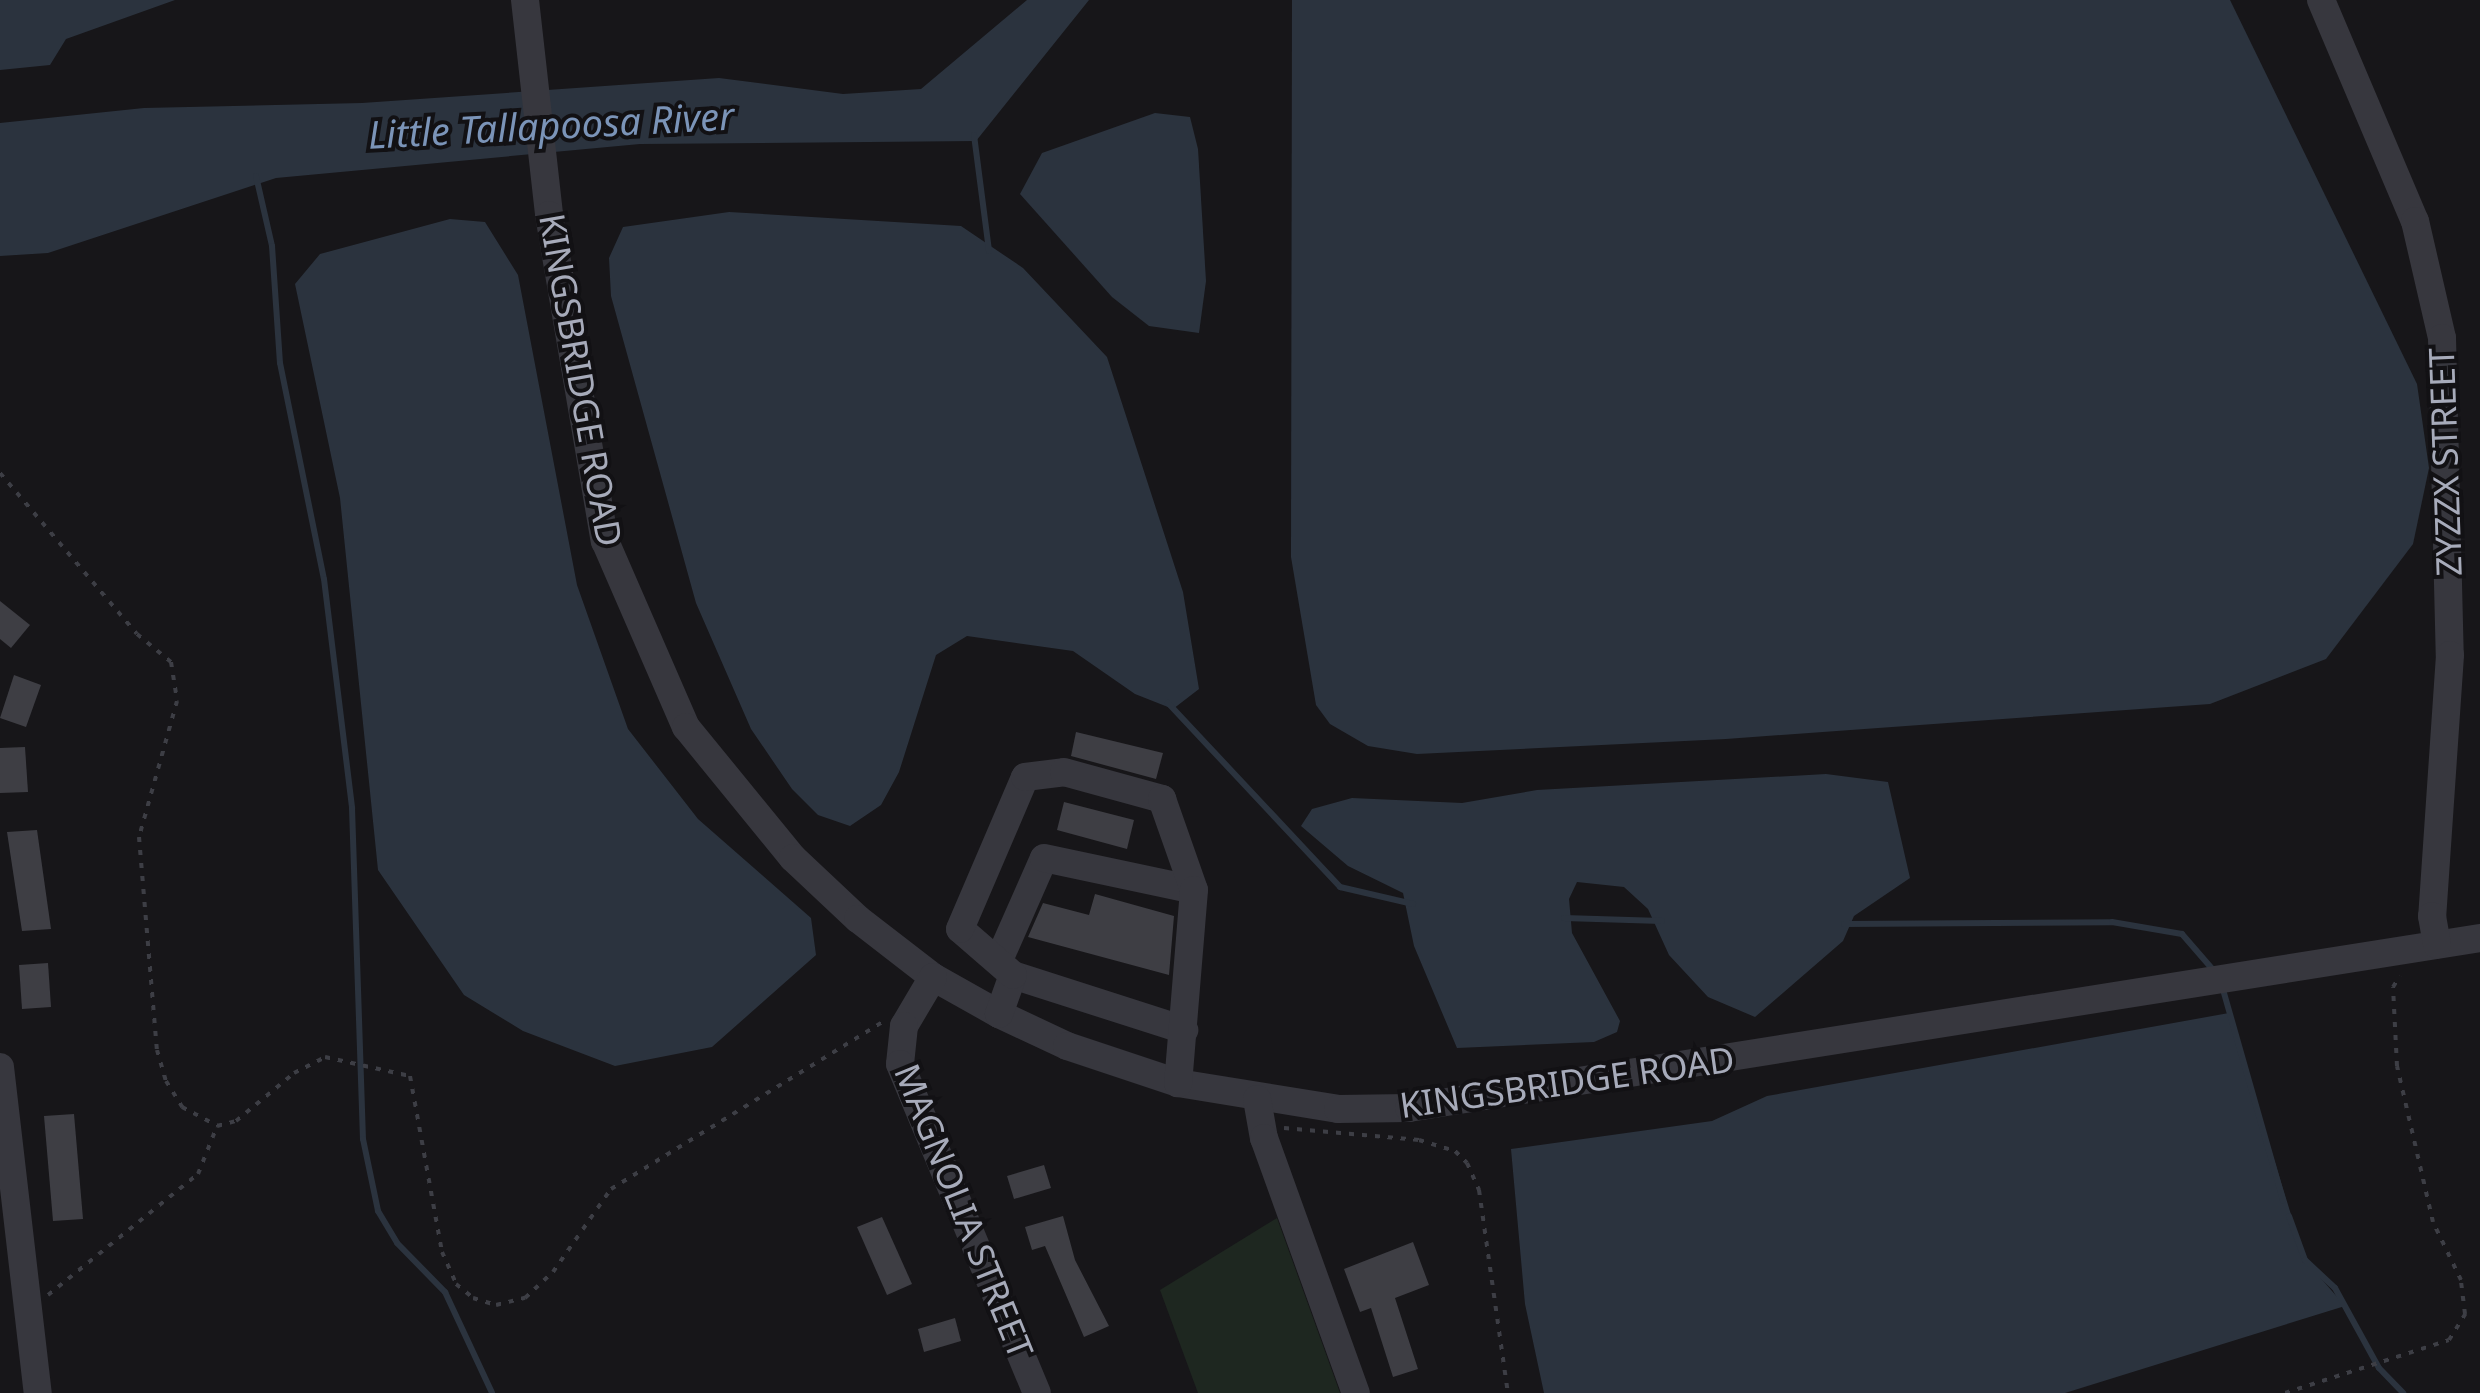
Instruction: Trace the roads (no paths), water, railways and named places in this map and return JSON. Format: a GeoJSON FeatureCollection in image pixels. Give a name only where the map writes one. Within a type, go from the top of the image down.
{"type":"FeatureCollection","features":[{"type":"Feature","properties":{"kind":"street","name":"KINGSBRIDGE ROAD"},"geometry":{"type":"LineString","coordinates":[[524,0],[549,215],[605,541],[686,727],[794,858],[858,920],[934,977],[999,1014],[1067,1046],[1178,1083],[1257,1099],[1338,1109],[1450,1104],[2480,938]]}},
{"type":"Feature","properties":{"kind":"street","name":"ZYZZX STREET"},"geometry":{"type":"LineString","coordinates":[[2321,0],[2415,221],[2442,338],[2450,655],[2432,916],[2437,945]]}},
{"type":"Feature","properties":{"kind":"street"},"geometry":{"type":"LineString","coordinates":[[1178,1083],[1184,1030],[1194,890],[1162,799],[1100,781],[1041,770],[1025,777],[960,929],[1006,968],[1184,1030]]}},
{"type":"Feature","properties":{"kind":"street"},"geometry":{"type":"LineString","coordinates":[[998,843],[1044,858],[1194,890]]}},
{"type":"Feature","properties":{"kind":"street"},"geometry":{"type":"LineString","coordinates":[[999,1014],[1006,968],[1044,858]]}},
{"type":"Feature","properties":{"kind":"street","name":"MAGNOLIA STREET"},"geometry":{"type":"LineString","coordinates":[[934,977],[904,1026],[900,1064],[1037,1393]]}},
{"type":"Feature","properties":{"kind":"street"},"geometry":{"type":"LineString","coordinates":[[0,1067],[38,1393]]}},
{"type":"Feature","properties":{"kind":"street"},"geometry":{"type":"LineString","coordinates":[[1257,1099],[1264,1138],[1356,1393]]}},
{"type":"Feature","properties":{"kind":"water"},"geometry":{"type":"Polygon","coordinates":[[[0,0],[175,0],[66,39],[50,65],[0,70],[0,0]]]}},
{"type":"Feature","properties":{"kind":"water","name":"Little Tallapoosa River"},"geometry":{"type":"Polygon","coordinates":[[[1027,0],[1089,0],[976,141],[640,144],[276,178],[48,253],[0,256],[0,123],[144,108],[362,103],[719,78],[843,94],[921,89],[1027,0]]]}},
{"type":"Feature","properties":{"kind":"water"},"geometry":{"type":"Polygon","coordinates":[[[1292,0],[2230,0],[2417,384],[2429,468],[2413,544],[2326,659],[2210,704],[1726,739],[1417,754],[1368,746],[1330,724],[1316,705],[1291,557],[1292,0]]]}},
{"type":"Feature","properties":{"kind":"water"},"geometry":{"type":"Polygon","coordinates":[[[1155,113],[1190,117],[1198,149],[1206,281],[1199,333],[1149,326],[1112,297],[1020,194],[1042,153],[1155,113]]]}},
{"type":"Feature","properties":{"kind":"water"},"geometry":{"type":"Polygon","coordinates":[[[729,212],[961,226],[1023,268],[1107,357],[1183,592],[1199,689],[1173,709],[1135,694],[1073,651],[967,636],[936,655],[899,772],[881,805],[850,826],[818,815],[792,789],[751,729],[696,603],[611,296],[609,258],[623,227],[729,212]]]}},
{"type":"Feature","properties":{"kind":"water"},"geometry":{"type":"Polygon","coordinates":[[[450,219],[485,222],[518,275],[577,585],[628,729],[698,819],[811,918],[816,955],[712,1047],[615,1066],[523,1031],[464,995],[378,870],[340,498],[295,284],[320,254],[450,219]]]}},
{"type":"Feature","properties":{"kind":"water"},"geometry":{"type":"Polygon","coordinates":[[[1826,774],[1888,782],[1910,878],[1854,916],[1843,941],[1755,1017],[1708,997],[1669,955],[1648,909],[1624,887],[1577,882],[1569,899],[1572,933],[1620,1021],[1617,1032],[1594,1042],[1457,1048],[1414,946],[1403,893],[1348,866],[1301,826],[1312,809],[1352,798],[1462,803],[1537,790],[1826,774]]]}},
{"type":"Feature","properties":{"kind":"water"},"geometry":{"type":"Polygon","coordinates":[[[2229,1013],[2305,1260],[2345,1306],[2065,1393],[1544,1393],[1525,1304],[1511,1149],[1712,1121],[1767,1096],[2229,1013]]]}},
{"type":"Feature","properties":{"kind":"waterway"},"geometry":{"type":"LineString","coordinates":[[974,135],[989,251]]}},
{"type":"Feature","properties":{"kind":"waterway"},"geometry":{"type":"LineString","coordinates":[[256,176],[272,246],[280,363],[324,579],[352,808],[363,1139],[378,1211],[397,1243],[445,1292],[492,1393]]}},
{"type":"Feature","properties":{"kind":"waterway"},"geometry":{"type":"LineString","coordinates":[[1168,703],[1340,887],[1413,904]]}},
{"type":"Feature","properties":{"kind":"waterway"},"geometry":{"type":"LineString","coordinates":[[1564,918],[1662,921]]}},
{"type":"Feature","properties":{"kind":"waterway"},"geometry":{"type":"LineString","coordinates":[[1844,924],[2112,922],[2182,934],[2214,971]]}},
{"type":"Feature","properties":{"kind":"waterway"},"geometry":{"type":"LineString","coordinates":[[2222,986],[2283,1200]]}},
{"type":"Feature","properties":{"kind":"waterway"},"geometry":{"type":"LineString","coordinates":[[2289,1216],[2305,1260],[2335,1288],[2379,1368],[2403,1393]]}}]}
